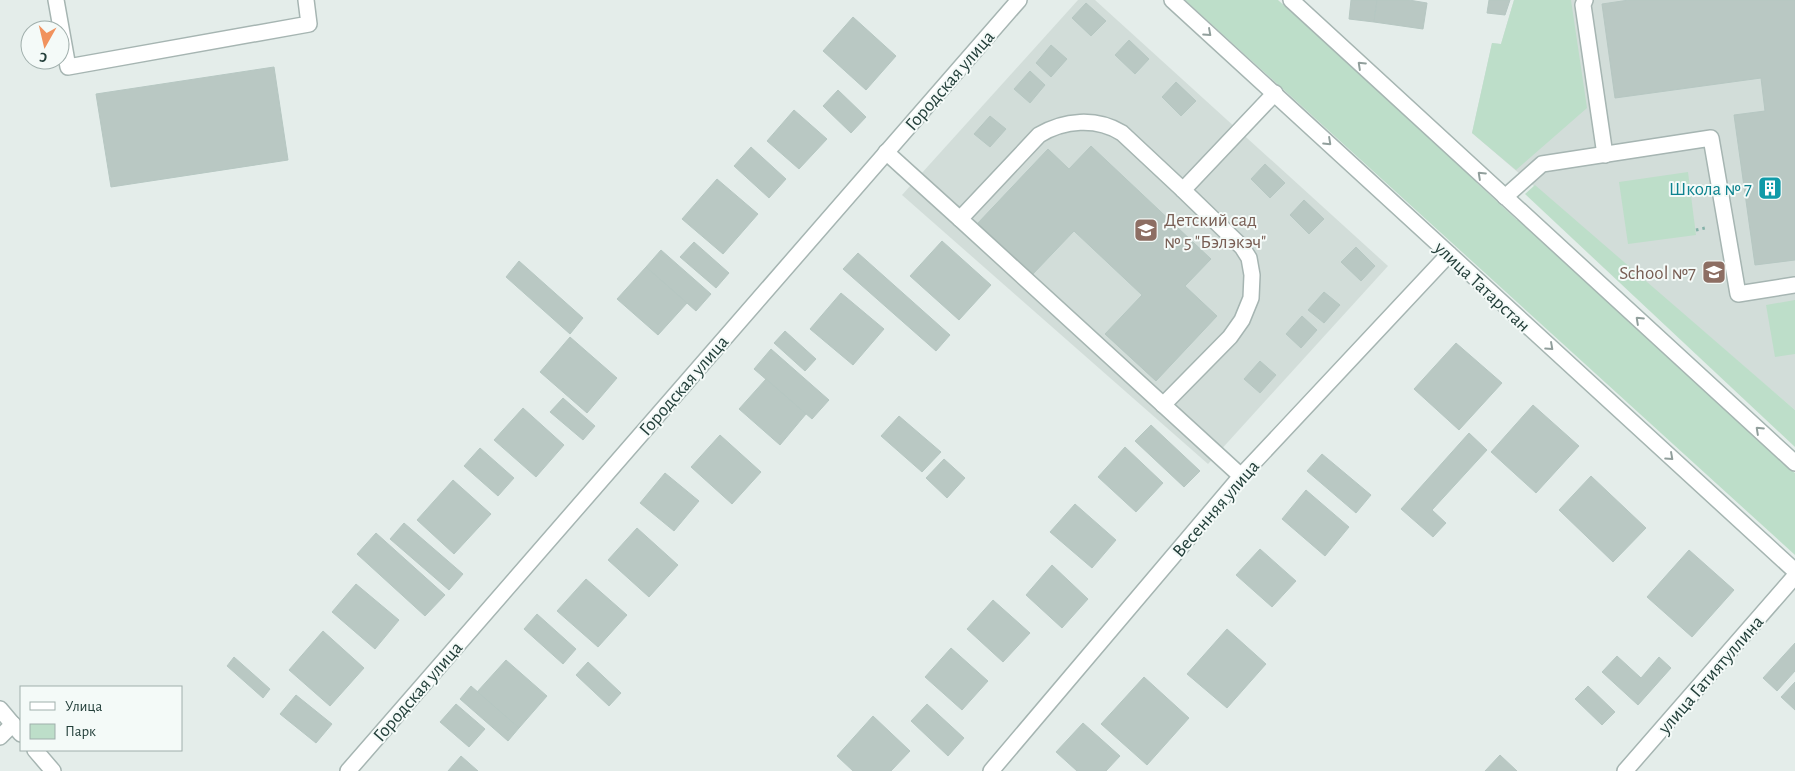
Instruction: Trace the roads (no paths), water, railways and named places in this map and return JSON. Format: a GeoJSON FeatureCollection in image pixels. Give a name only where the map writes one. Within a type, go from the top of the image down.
{"type":"FeatureCollection","features":[{"type":"Feature","properties":{"kind":"street"},"geometry":{"type":"LineString","coordinates":[[56,0],[68,67],[309,24],[306,0]]}},
{"type":"Feature","properties":{"kind":"street","name":"Городская улица"},"geometry":{"type":"LineString","coordinates":[[348,771],[1019,0]]}},
{"type":"Feature","properties":{"kind":"street","name":"улица Татарстан"},"geometry":{"type":"LineString","coordinates":[[1172,0],[1795,571]]}},
{"type":"Feature","properties":{"kind":"street"},"geometry":{"type":"LineString","coordinates":[[1585,0],[1584,5],[1605,154]]}},
{"type":"Feature","properties":{"kind":"street"},"geometry":{"type":"LineString","coordinates":[[1293,1],[1795,463]]}},
{"type":"Feature","properties":{"kind":"street"},"geometry":{"type":"LineString","coordinates":[[1183,190],[1275,93]]}},
{"type":"Feature","properties":{"kind":"street"},"geometry":{"type":"LineString","coordinates":[[960,219],[1039,135],[1052,127],[1075,122],[1100,124],[1117,130],[1183,190],[1242,247],[1250,258],[1252,275],[1251,298],[1242,320],[1230,337],[1163,405]]}},
{"type":"Feature","properties":{"kind":"street"},"geometry":{"type":"LineString","coordinates":[[1505,197],[1542,164],[1711,138],[1738,294],[1795,286]]}},
{"type":"Feature","properties":{"kind":"street"},"geometry":{"type":"LineString","coordinates":[[886,152],[1241,476]]}},
{"type":"Feature","properties":{"kind":"street","name":"Весенняя улица"},"geometry":{"type":"LineString","coordinates":[[991,771],[1241,476],[1449,254]]}},
{"type":"Feature","properties":{"kind":"street","name":"улица Гатиятуллина"},"geometry":{"type":"LineString","coordinates":[[1625,771],[1795,576]]}},
{"type":"Feature","properties":{"kind":"street"},"geometry":{"type":"LineString","coordinates":[[0,709],[17,729],[0,737]]}},
{"type":"Feature","properties":{"kind":"street"},"geometry":{"type":"LineString","coordinates":[[36,751],[53,771]]}},
{"type":"Feature","properties":{"kind":"place","name":"Школа № 7"},"geometry":{"type":"Point","coordinates":[1770,188]}},
{"type":"Feature","properties":{"kind":"place","name":"Детский сад № 5 \"Бэлэкэч\""},"geometry":{"type":"Point","coordinates":[1146,230]}},
{"type":"Feature","properties":{"kind":"place","name":"School №7"},"geometry":{"type":"Point","coordinates":[1714,272]}}]}
